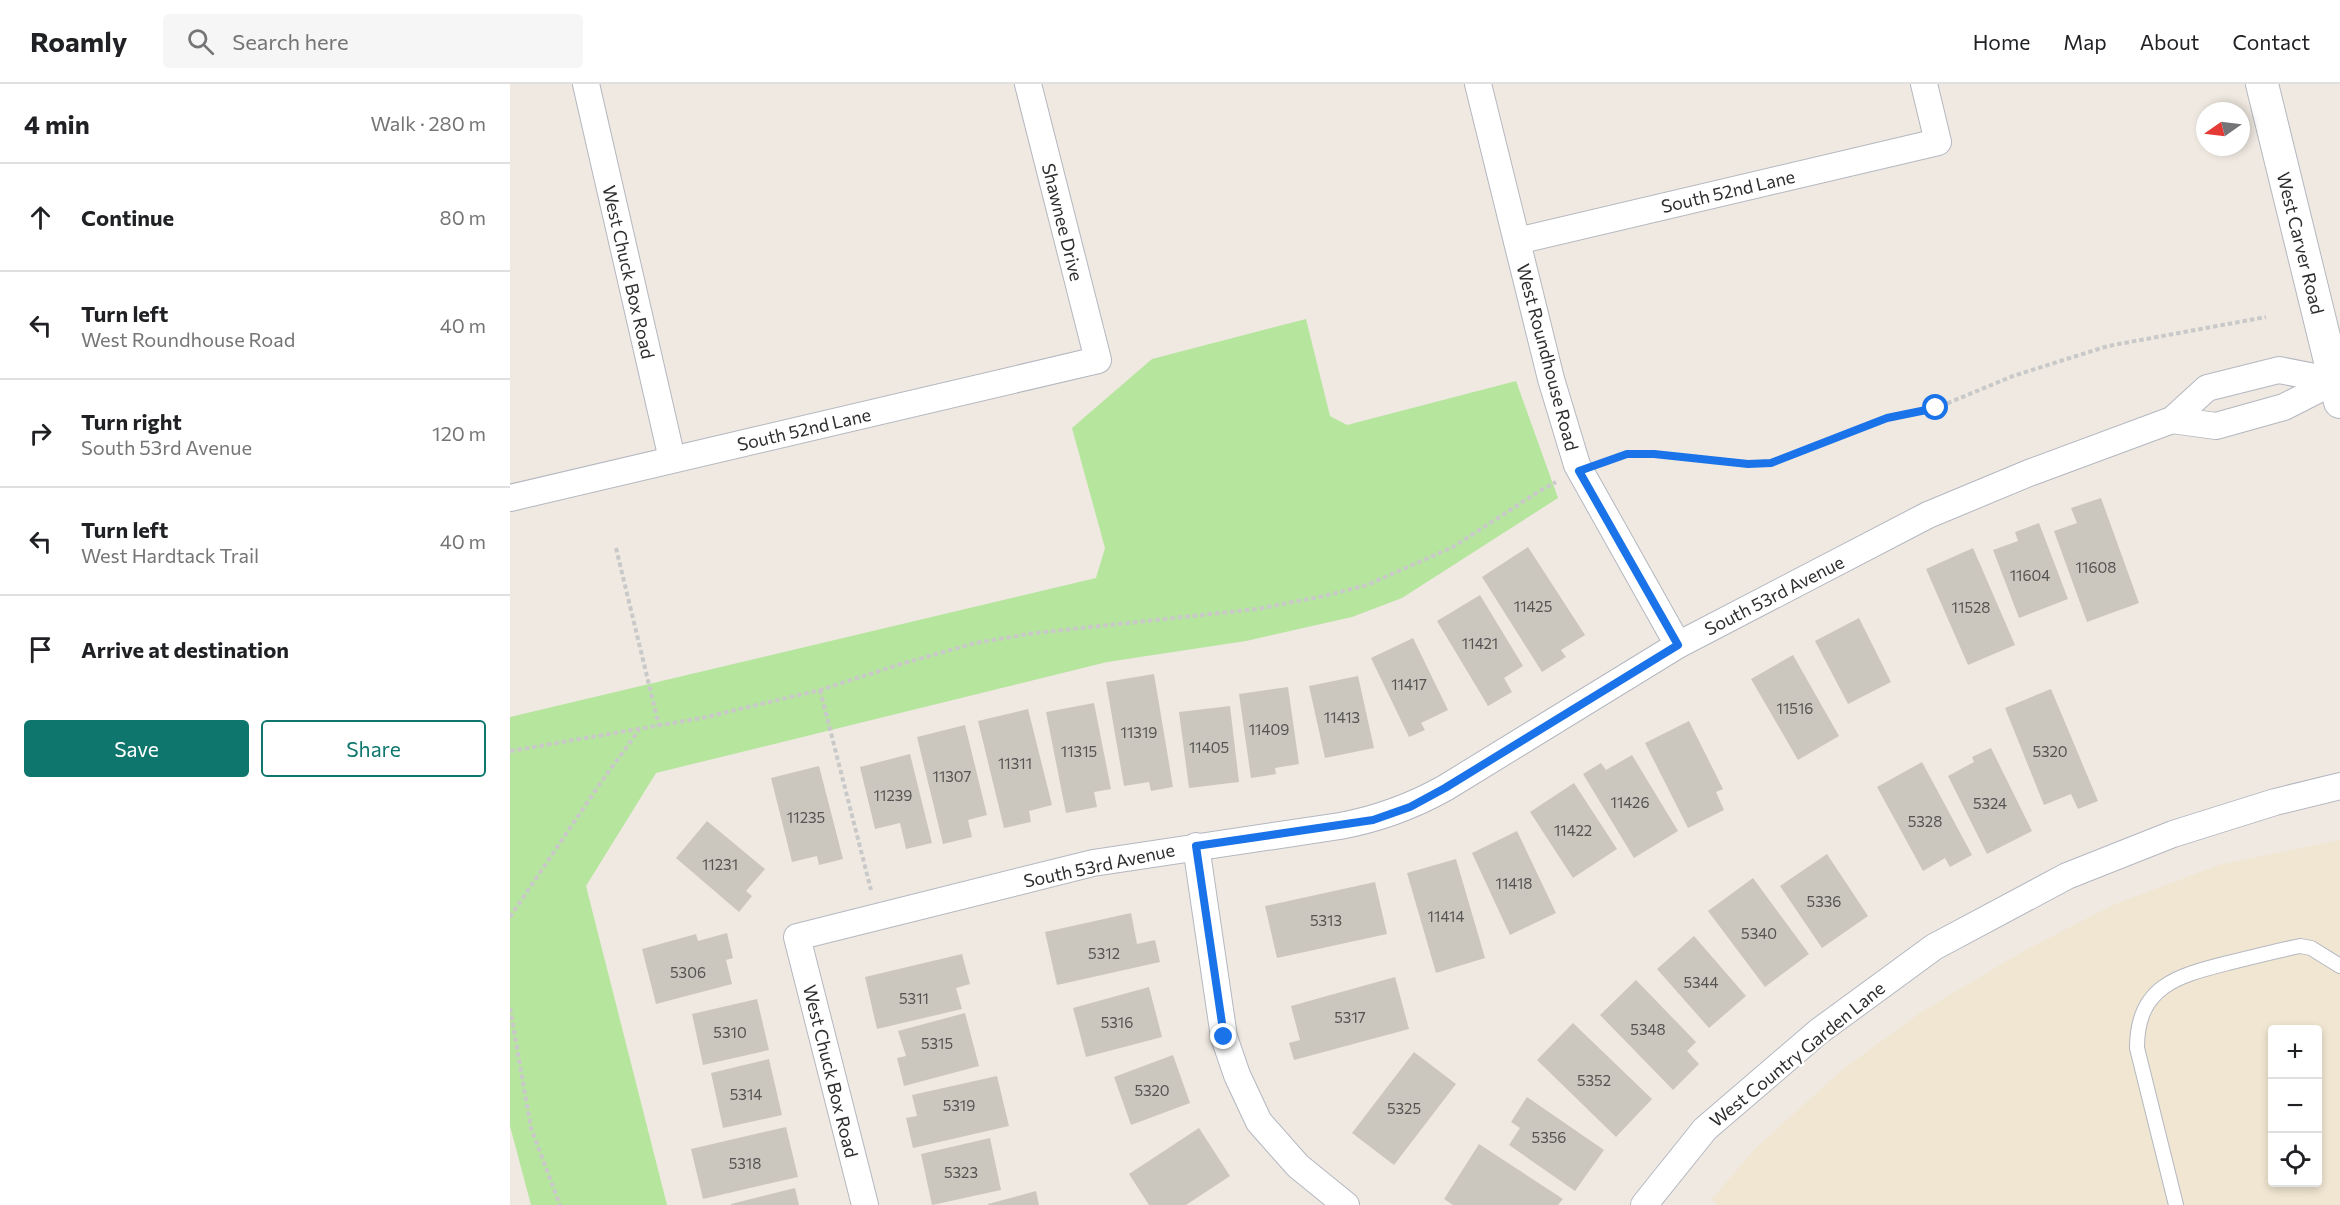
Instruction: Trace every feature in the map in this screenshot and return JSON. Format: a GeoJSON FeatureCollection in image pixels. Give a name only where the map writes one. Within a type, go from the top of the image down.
{"type":"FeatureCollection","features":[{"type":"Feature","properties":{"kind":"street","name":"West Chuck Box Road"},"geometry":{"type":"LineString","coordinates":[[586,84],[672,459]]}},
{"type":"Feature","properties":{"kind":"street","name":"Shawnee Drive"},"geometry":{"type":"LineString","coordinates":[[1028,84],[1098,360]]}},
{"type":"Feature","properties":{"kind":"street","name":"West Roundhouse Road"},"geometry":{"type":"LineString","coordinates":[[1478,84],[1551,379],[1579,471],[1678,645]]}},
{"type":"Feature","properties":{"kind":"street","name":"South 52nd Lane"},"geometry":{"type":"LineString","coordinates":[[1517,241],[1938,142],[1924,84]]}},
{"type":"Feature","properties":{"kind":"street","name":"West Carver Road"},"geometry":{"type":"LineString","coordinates":[[2262,84],[2337,392]]}},
{"type":"Feature","properties":{"kind":"street","name":"South 52nd Lane"},"geometry":{"type":"LineString","coordinates":[[510,498],[1098,360]]}},
{"type":"Feature","properties":{"kind":"street","name":"South 53rd Avenue"},"geometry":{"type":"LineString","coordinates":[[797,937],[1093,863],[1362,822],[1410,807],[1445,788],[1678,645],[1928,515],[2040,469],[2172,420],[2207,388],[2279,370],[2337,392]]}},
{"type":"Feature","properties":{"kind":"street","name":"South 53rd Avenue"},"geometry":{"type":"LineString","coordinates":[[2172,420],[2216,426],[2337,392]]}},
{"type":"Feature","properties":{"kind":"street","name":"West Country Garden Lane"},"geometry":{"type":"LineString","coordinates":[[1644,1205],[1705,1129],[1818,1032],[1934,947],[2067,876],[2173,834],[2275,802],[2340,786]]}},
{"type":"Feature","properties":{"kind":"street"},"geometry":{"type":"LineString","coordinates":[[1196,846],[1224,1037],[1237,1075],[1259,1122],[1298,1166],[1346,1205]]}},
{"type":"Feature","properties":{"kind":"street","name":"West Chuck Box Road"},"geometry":{"type":"LineString","coordinates":[[797,937],[865,1205]]}},
{"type":"Feature","properties":{"kind":"lane"},"geometry":{"type":"LineString","coordinates":[[2176,1205],[2136,1048],[2137,1029],[2150,999],[2167,983],[2187,973],[2300,946],[2311,948],[2340,966]]}},
{"type":"Feature","properties":{"kind":"path"},"geometry":{"type":"LineString","coordinates":[[510,751],[659,726],[820,690],[901,664],[975,644],[1035,633],[1257,609],[1324,596],[1367,585],[1453,547],[1538,492],[1579,471],[1627,454],[1654,454],[1748,464],[1771,463],[1887,418],[1936,408],[2013,376],[2108,346],[2265,316]]}},
{"type":"Feature","properties":{"kind":"path"},"geometry":{"type":"LineString","coordinates":[[616,548],[659,726]]}},
{"type":"Feature","properties":{"kind":"path"},"geometry":{"type":"LineString","coordinates":[[820,690],[878,917]]}},
{"type":"Feature","properties":{"kind":"path"},"geometry":{"type":"LineString","coordinates":[[510,917],[599,784],[640,729]]}},
{"type":"Feature","properties":{"kind":"path"},"geometry":{"type":"LineString","coordinates":[[510,1008],[531,1128],[560,1205]]}},
{"type":"Feature","properties":{"kind":"shaded area"},"geometry":{"type":"Polygon","coordinates":[[[2340,840],[2340,1205],[1718,1205],[1712,1199],[1755,1149],[1842,1070],[1920,1013],[2022,952],[2113,905],[2219,865],[2340,840]]]}},
{"type":"Feature","properties":{"kind":"green space"},"geometry":{"type":"Polygon","coordinates":[[[1306,319],[1330,416],[1347,425],[1516,381],[1558,498],[1402,598],[1352,617],[1246,641],[1107,662],[656,773],[586,886],[667,1205],[531,1205],[510,1126],[510,717],[1096,578],[1105,548],[1072,428],[1152,359],[1306,319]]]}},
{"type":"Feature","properties":{"kind":"building"},"geometry":{"type":"Polygon","coordinates":[[[2101,498],[2139,603],[2087,622],[2054,531],[2077,523],[2071,508],[2101,498]]]}},
{"type":"Feature","properties":{"kind":"building"},"geometry":{"type":"Polygon","coordinates":[[[2039,523],[2068,599],[2019,618],[1993,550],[2018,541],[2015,532],[2039,523]]]}},
{"type":"Feature","properties":{"kind":"building"},"geometry":{"type":"Polygon","coordinates":[[[1528,547],[1585,635],[1561,650],[1566,657],[1542,672],[1482,577],[1528,547]]]}},
{"type":"Feature","properties":{"kind":"building"},"geometry":{"type":"Polygon","coordinates":[[[1973,548],[2015,645],[1968,665],[1926,569],[1973,548]]]}},
{"type":"Feature","properties":{"kind":"building"},"geometry":{"type":"Polygon","coordinates":[[[1480,595],[1523,666],[1504,678],[1512,692],[1488,706],[1437,621],[1480,595]]]}},
{"type":"Feature","properties":{"kind":"building"},"geometry":{"type":"Polygon","coordinates":[[[1859,618],[1891,682],[1848,704],[1815,641],[1859,618]]]}},
{"type":"Feature","properties":{"kind":"building"},"geometry":{"type":"Polygon","coordinates":[[[1413,638],[1448,710],[1421,723],[1425,730],[1409,737],[1371,658],[1413,638]]]}},
{"type":"Feature","properties":{"kind":"building"},"geometry":{"type":"Polygon","coordinates":[[[1793,655],[1839,736],[1798,760],[1751,679],[1793,655]]]}},
{"type":"Feature","properties":{"kind":"building"},"geometry":{"type":"Polygon","coordinates":[[[1154,674],[1173,787],[1151,791],[1149,782],[1124,786],[1106,682],[1154,674]]]}},
{"type":"Feature","properties":{"kind":"building"},"geometry":{"type":"Polygon","coordinates":[[[1358,676],[1374,748],[1325,758],[1309,686],[1358,676]]]}},
{"type":"Feature","properties":{"kind":"building"},"geometry":{"type":"Polygon","coordinates":[[[1288,687],[1299,764],[1275,768],[1276,774],[1251,778],[1239,694],[1288,687]]]}},
{"type":"Feature","properties":{"kind":"building"},"geometry":{"type":"Polygon","coordinates":[[[2051,689],[2098,801],[2078,809],[2071,794],[2044,805],[2005,708],[2051,689]]]}},
{"type":"Feature","properties":{"kind":"building"},"geometry":{"type":"Polygon","coordinates":[[[1094,703],[1111,789],[1094,792],[1097,807],[1066,813],[1046,712],[1094,703]]]}},
{"type":"Feature","properties":{"kind":"building"},"geometry":{"type":"Polygon","coordinates":[[[1230,706],[1239,782],[1189,788],[1179,712],[1230,706]]]}},
{"type":"Feature","properties":{"kind":"building"},"geometry":{"type":"Polygon","coordinates":[[[1028,709],[1052,805],[1029,811],[1031,822],[1004,828],[978,721],[1028,709]]]}},
{"type":"Feature","properties":{"kind":"building"},"geometry":{"type":"Polygon","coordinates":[[[1689,721],[1723,789],[1716,792],[1724,810],[1688,828],[1645,743],[1689,721]]]}},
{"type":"Feature","properties":{"kind":"building"},"geometry":{"type":"Polygon","coordinates":[[[965,725],[987,815],[968,820],[972,837],[943,844],[917,737],[965,725]]]}},
{"type":"Feature","properties":{"kind":"building"},"geometry":{"type":"Polygon","coordinates":[[[1991,748],[2032,831],[1987,854],[1948,776],[1974,762],[1972,757],[1991,748]]]}},
{"type":"Feature","properties":{"kind":"building"},"geometry":{"type":"Polygon","coordinates":[[[910,754],[932,843],[906,849],[900,823],[875,829],[860,767],[910,754]]]}},
{"type":"Feature","properties":{"kind":"building"},"geometry":{"type":"Polygon","coordinates":[[[1632,755],[1678,831],[1634,858],[1583,774],[1601,763],[1606,770],[1632,755]]]}},
{"type":"Feature","properties":{"kind":"building"},"geometry":{"type":"Polygon","coordinates":[[[1922,762],[1972,855],[1950,867],[1945,858],[1923,871],[1877,787],[1922,762]]]}},
{"type":"Feature","properties":{"kind":"building"},"geometry":{"type":"Polygon","coordinates":[[[819,766],[843,859],[819,865],[817,856],[792,862],[771,778],[819,766]]]}},
{"type":"Feature","properties":{"kind":"building"},"geometry":{"type":"Polygon","coordinates":[[[1574,783],[1617,849],[1573,878],[1530,812],[1574,783]]]}},
{"type":"Feature","properties":{"kind":"building"},"geometry":{"type":"Polygon","coordinates":[[[707,821],[765,869],[746,891],[752,896],[739,912],[676,858],[707,821]]]}},
{"type":"Feature","properties":{"kind":"building"},"geometry":{"type":"Polygon","coordinates":[[[1517,831],[1556,913],[1510,935],[1472,853],[1517,831]]]}},
{"type":"Feature","properties":{"kind":"building"},"geometry":{"type":"Polygon","coordinates":[[[1827,854],[1868,916],[1822,948],[1780,886],[1827,854]]]}},
{"type":"Feature","properties":{"kind":"building"},"geometry":{"type":"Polygon","coordinates":[[[1456,859],[1485,958],[1436,973],[1407,873],[1456,859]]]}},
{"type":"Feature","properties":{"kind":"building"},"geometry":{"type":"Polygon","coordinates":[[[1753,878],[1809,954],[1765,987],[1708,911],[1753,878]]]}},
{"type":"Feature","properties":{"kind":"building"},"geometry":{"type":"Polygon","coordinates":[[[1375,882],[1387,934],[1277,958],[1265,906],[1375,882]]]}},
{"type":"Feature","properties":{"kind":"building"},"geometry":{"type":"Polygon","coordinates":[[[1131,913],[1137,944],[1155,940],[1160,962],[1057,985],[1045,932],[1131,913]]]}},
{"type":"Feature","properties":{"kind":"building"},"geometry":{"type":"Polygon","coordinates":[[[727,933],[733,958],[726,960],[732,984],[656,1004],[642,949],[696,934],[698,941],[727,933]]]}},
{"type":"Feature","properties":{"kind":"building"},"geometry":{"type":"Polygon","coordinates":[[[1694,936],[1746,996],[1709,1028],[1657,969],[1694,936]]]}},
{"type":"Feature","properties":{"kind":"building"},"geometry":{"type":"Polygon","coordinates":[[[962,954],[970,984],[956,988],[962,1009],[877,1029],[865,977],[962,954]]]}},
{"type":"Feature","properties":{"kind":"building"},"geometry":{"type":"Polygon","coordinates":[[[1395,977],[1409,1029],[1294,1060],[1289,1043],[1300,1040],[1291,1006],[1395,977]]]}},
{"type":"Feature","properties":{"kind":"building"},"geometry":{"type":"Polygon","coordinates":[[[1636,980],[1696,1042],[1687,1051],[1699,1064],[1673,1090],[1600,1015],[1636,980]]]}},
{"type":"Feature","properties":{"kind":"building"},"geometry":{"type":"Polygon","coordinates":[[[1149,987],[1162,1037],[1086,1057],[1073,1008],[1149,987]]]}},
{"type":"Feature","properties":{"kind":"building"},"geometry":{"type":"Polygon","coordinates":[[[757,999],[769,1050],[703,1065],[692,1014],[757,999]]]}},
{"type":"Feature","properties":{"kind":"building"},"geometry":{"type":"Polygon","coordinates":[[[965,1013],[979,1066],[904,1086],[897,1058],[906,1056],[898,1031],[965,1013]]]}},
{"type":"Feature","properties":{"kind":"building"},"geometry":{"type":"Polygon","coordinates":[[[1573,1023],[1652,1099],[1616,1137],[1537,1060],[1573,1023]]]}},
{"type":"Feature","properties":{"kind":"building"},"geometry":{"type":"Polygon","coordinates":[[[1414,1052],[1456,1084],[1394,1165],[1352,1133],[1414,1052]]]}},
{"type":"Feature","properties":{"kind":"building"},"geometry":{"type":"Polygon","coordinates":[[[1173,1055],[1190,1103],[1131,1125],[1114,1077],[1173,1055]]]}},
{"type":"Feature","properties":{"kind":"building"},"geometry":{"type":"Polygon","coordinates":[[[769,1059],[782,1115],[723,1128],[711,1073],[769,1059]]]}},
{"type":"Feature","properties":{"kind":"building"},"geometry":{"type":"Polygon","coordinates":[[[997,1076],[1009,1126],[913,1148],[906,1118],[917,1116],[912,1095],[997,1076]]]}},
{"type":"Feature","properties":{"kind":"building"},"geometry":{"type":"Polygon","coordinates":[[[1527,1097],[1604,1150],[1575,1191],[1509,1145],[1520,1128],[1511,1122],[1527,1097]]]}},
{"type":"Feature","properties":{"kind":"building"},"geometry":{"type":"Polygon","coordinates":[[[786,1127],[798,1177],[703,1199],[691,1149],[786,1127]]]}},
{"type":"Feature","properties":{"kind":"building"},"geometry":{"type":"Polygon","coordinates":[[[1199,1128],[1230,1176],[1186,1205],[1149,1205],[1129,1174],[1199,1128]]]}},
{"type":"Feature","properties":{"kind":"building"},"geometry":{"type":"Polygon","coordinates":[[[990,1138],[1001,1190],[932,1205],[921,1154],[990,1138]]]}},
{"type":"Feature","properties":{"kind":"building"},"geometry":{"type":"Polygon","coordinates":[[[1479,1144],[1563,1199],[1558,1205],[1453,1205],[1444,1199],[1479,1144]]]}},
{"type":"Feature","properties":{"kind":"building"},"geometry":{"type":"Polygon","coordinates":[[[795,1188],[799,1205],[731,1205],[731,1204],[795,1188]]]}},
{"type":"Feature","properties":{"kind":"building"},"geometry":{"type":"Polygon","coordinates":[[[1036,1191],[1039,1205],[988,1205],[988,1204],[1036,1191]]]}},
{"type":"Feature","properties":{"kind":"route"},"geometry":{"type":"LineString","coordinates":[[1224,1037],[1196,846],[1373,820],[1410,807],[1445,788],[1678,645],[1579,471],[1627,454],[1654,454],[1748,464],[1771,463],[1887,418],[1936,408]]}}]}
